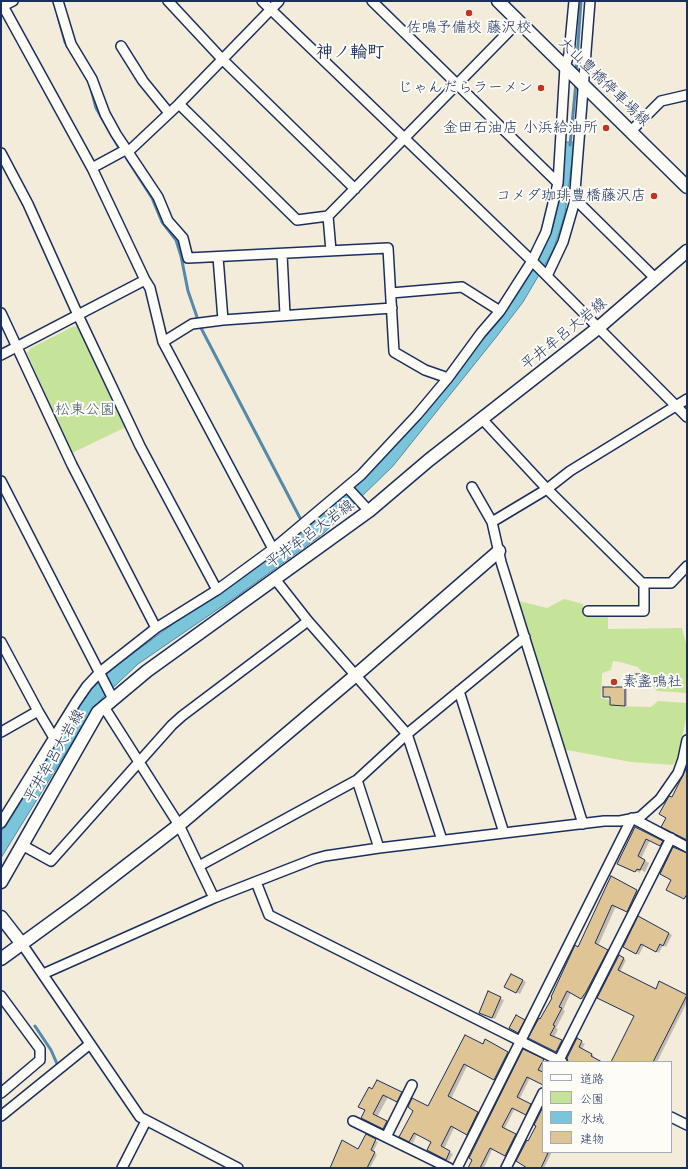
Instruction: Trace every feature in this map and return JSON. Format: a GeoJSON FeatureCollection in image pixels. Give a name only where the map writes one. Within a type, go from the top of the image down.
{"type":"FeatureCollection","features":[{"type":"Feature","properties":{"kind":"main road","name":"大山豊橋停車場線"},"geometry":{"type":"LineString","coordinates":[[498,1],[687,187]]}},
{"type":"Feature","properties":{"kind":"main road","name":"平井牟呂大岩線"},"geometry":{"type":"LineString","coordinates":[[1,882],[98,712],[109,700],[275,579],[365,506],[483,420],[598,328],[687,251]]}},
{"type":"Feature","properties":{"kind":"main road"},"geometry":{"type":"LineString","coordinates":[[1,959],[82,900],[178,825],[356,675],[499,551]]}},
{"type":"Feature","properties":{"kind":"main road"},"geometry":{"type":"LineString","coordinates":[[1,918],[22,944]]}},
{"type":"Feature","properties":{"kind":"street"},"geometry":{"type":"LineString","coordinates":[[13,1],[2,6],[92,168],[150,288],[163,342],[273,550]]}},
{"type":"Feature","properties":{"kind":"street"},"geometry":{"type":"LineString","coordinates":[[58,1],[71,44],[92,79],[105,114],[158,197],[168,220],[183,238],[188,258],[388,248],[394,352],[424,370],[448,378]]}},
{"type":"Feature","properties":{"kind":"street"},"geometry":{"type":"LineString","coordinates":[[168,1],[222,59],[355,189]]}},
{"type":"Feature","properties":{"kind":"street"},"geometry":{"type":"LineString","coordinates":[[262,1],[532,261],[687,416]]}},
{"type":"Feature","properties":{"kind":"street"},"geometry":{"type":"LineString","coordinates":[[92,168],[128,151],[179,104],[279,1]]}},
{"type":"Feature","properties":{"kind":"street"},"geometry":{"type":"LineString","coordinates":[[372,1],[558,183]]}},
{"type":"Feature","properties":{"kind":"street"},"geometry":{"type":"LineString","coordinates":[[1,823],[87,686],[156,628],[217,590],[273,550],[347,488],[386,448],[448,378],[500,311],[532,261],[546,232],[558,183],[574,1]]}},
{"type":"Feature","properties":{"kind":"street"},"geometry":{"type":"LineString","coordinates":[[547,276],[563,242],[575,199],[590,1]]}},
{"type":"Feature","properties":{"kind":"street"},"geometry":{"type":"LineString","coordinates":[[179,104],[297,220],[328,216],[519,21]]}},
{"type":"Feature","properties":{"kind":"street"},"geometry":{"type":"LineString","coordinates":[[121,46],[143,81],[169,113]]}},
{"type":"Feature","properties":{"kind":"street"},"geometry":{"type":"LineString","coordinates":[[631,131],[661,100],[687,95]]}},
{"type":"Feature","properties":{"kind":"street"},"geometry":{"type":"LineString","coordinates":[[1,153],[28,204],[140,446],[217,590]]}},
{"type":"Feature","properties":{"kind":"street"},"geometry":{"type":"LineString","coordinates":[[575,199],[655,278]]}},
{"type":"Feature","properties":{"kind":"street"},"geometry":{"type":"LineString","coordinates":[[328,216],[331,251]]}},
{"type":"Feature","properties":{"kind":"street"},"geometry":{"type":"LineString","coordinates":[[282,254],[285,315]]}},
{"type":"Feature","properties":{"kind":"street"},"geometry":{"type":"LineString","coordinates":[[218,257],[223,320]]}},
{"type":"Feature","properties":{"kind":"street"},"geometry":{"type":"LineString","coordinates":[[1,355],[145,280]]}},
{"type":"Feature","properties":{"kind":"street"},"geometry":{"type":"LineString","coordinates":[[390,293],[462,287],[500,311]]}},
{"type":"Feature","properties":{"kind":"street"},"geometry":{"type":"LineString","coordinates":[[163,342],[192,324],[285,315],[392,308]]}},
{"type":"Feature","properties":{"kind":"street"},"geometry":{"type":"LineString","coordinates":[[1,313],[72,465],[156,628]]}},
{"type":"Feature","properties":{"kind":"street"},"geometry":{"type":"LineString","coordinates":[[492,522],[547,488],[570,471],[687,399]]}},
{"type":"Feature","properties":{"kind":"street"},"geometry":{"type":"LineString","coordinates":[[483,420],[547,488],[642,583],[671,583],[687,566]]}},
{"type":"Feature","properties":{"kind":"street"},"geometry":{"type":"LineString","coordinates":[[1,481],[101,675],[109,700],[139,764],[178,825],[214,898]]}},
{"type":"Feature","properties":{"kind":"street"},"geometry":{"type":"LineString","coordinates":[[472,487],[492,522],[524,637],[583,824]]}},
{"type":"Feature","properties":{"kind":"street"},"geometry":{"type":"LineString","coordinates":[[347,488],[365,506]]}},
{"type":"Feature","properties":{"kind":"street"},"geometry":{"type":"LineString","coordinates":[[275,579],[308,621],[407,734],[442,840]]}},
{"type":"Feature","properties":{"kind":"street"},"geometry":{"type":"LineString","coordinates":[[588,611],[644,611],[644,583]]}},
{"type":"Feature","properties":{"kind":"street"},"geometry":{"type":"LineString","coordinates":[[22,845],[51,861],[139,764],[172,725],[308,621]]}},
{"type":"Feature","properties":{"kind":"street"},"geometry":{"type":"LineString","coordinates":[[199,866],[357,780],[407,734],[524,637]]}},
{"type":"Feature","properties":{"kind":"street"},"geometry":{"type":"LineString","coordinates":[[1,642],[54,738]]}},
{"type":"Feature","properties":{"kind":"street"},"geometry":{"type":"LineString","coordinates":[[459,691],[504,833]]}},
{"type":"Feature","properties":{"kind":"street"},"geometry":{"type":"LineString","coordinates":[[1,732],[38,711]]}},
{"type":"Feature","properties":{"kind":"street"},"geometry":{"type":"LineString","coordinates":[[43,974],[214,898],[325,856],[442,840],[640,817],[647,812],[664,793],[678,773],[687,740]]}},
{"type":"Feature","properties":{"kind":"street"},"geometry":{"type":"LineString","coordinates":[[357,780],[380,848]]}},
{"type":"Feature","properties":{"kind":"street"},"geometry":{"type":"LineString","coordinates":[[632,818],[687,847]]}},
{"type":"Feature","properties":{"kind":"street"},"geometry":{"type":"LineString","coordinates":[[457,1168],[632,818]]}},
{"type":"Feature","properties":{"kind":"street"},"geometry":{"type":"LineString","coordinates":[[560,1061],[671,838]]}},
{"type":"Feature","properties":{"kind":"street"},"geometry":{"type":"LineString","coordinates":[[256,882],[269,915],[558,1061]]}},
{"type":"Feature","properties":{"kind":"street"},"geometry":{"type":"LineString","coordinates":[[22,944],[140,1117],[238,1168]]}},
{"type":"Feature","properties":{"kind":"street"},"geometry":{"type":"LineString","coordinates":[[1,996],[40,1050],[40,1060],[1,1093]]}},
{"type":"Feature","properties":{"kind":"street"},"geometry":{"type":"LineString","coordinates":[[1,1116],[90,1044]]}},
{"type":"Feature","properties":{"kind":"street"},"geometry":{"type":"LineString","coordinates":[[386,1137],[412,1085]]}},
{"type":"Feature","properties":{"kind":"street"},"geometry":{"type":"LineString","coordinates":[[506,1168],[542,1095]]}},
{"type":"Feature","properties":{"kind":"street"},"geometry":{"type":"LineString","coordinates":[[672,1118],[687,1125]]}},
{"type":"Feature","properties":{"kind":"street"},"geometry":{"type":"LineString","coordinates":[[122,1168],[146,1121]]}},
{"type":"Feature","properties":{"kind":"street"},"geometry":{"type":"LineString","coordinates":[[354,1121],[449,1168]]}},
{"type":"Feature","properties":{"kind":"green space","name":"松東公園"},"geometry":{"type":"Polygon","coordinates":[[[74,326],[78,327],[126,427],[72,453],[27,353],[31,348],[74,326]]]}},
{"type":"Feature","properties":{"kind":"green space","name":"素盞鳴社"},"geometry":{"type":"Polygon","coordinates":[[[564,599],[583,604],[583,615],[608,615],[608,629],[682,628],[687,647],[687,693],[657,691],[638,667],[620,662],[613,661],[611,670],[602,673],[601,698],[609,700],[610,706],[651,707],[658,701],[687,703],[687,714],[680,747],[673,765],[631,762],[551,747],[550,723],[516,608],[519,601],[547,608],[564,599]]]}},
{"type":"Feature","properties":{"kind":"water"},"geometry":{"type":"Polygon","coordinates":[[[565,142],[574,142],[572,161],[565,213],[553,250],[523,302],[497,336],[393,466],[324,533],[240,594],[138,664],[103,697],[89,715],[1,858],[1,832],[86,695],[120,663],[177,621],[234,584],[295,539],[331,507],[369,472],[501,319],[537,263],[553,227],[561,189],[565,142]]]}},
{"type":"Feature","properties":{"kind":"building"},"geometry":{"type":"Polygon","coordinates":[[[628,674],[642,674],[641,682],[628,682],[628,674]]]}},
{"type":"Feature","properties":{"kind":"building"},"geometry":{"type":"Polygon","coordinates":[[[603,687],[625,687],[625,706],[610,705],[610,697],[603,697],[603,687]]]}},
{"type":"Feature","properties":{"kind":"building"},"geometry":{"type":"Polygon","coordinates":[[[687,767],[687,840],[661,827],[666,818],[659,814],[669,796],[672,797],[687,767]]]}},
{"type":"Feature","properties":{"kind":"building"},"geometry":{"type":"Polygon","coordinates":[[[635,827],[663,841],[660,846],[646,839],[638,856],[645,860],[640,870],[637,869],[635,872],[617,864],[635,827]]]}},
{"type":"Feature","properties":{"kind":"building"},"geometry":{"type":"Polygon","coordinates":[[[673,847],[687,853],[687,894],[684,899],[666,890],[671,880],[660,874],[673,847]]]}},
{"type":"Feature","properties":{"kind":"building"},"geometry":{"type":"Polygon","coordinates":[[[611,876],[637,890],[627,912],[612,905],[595,943],[608,950],[586,992],[581,999],[567,991],[559,1007],[562,1008],[553,1025],[555,1026],[550,1035],[562,1040],[556,1052],[528,1038],[552,998],[551,997],[575,945],[578,947],[611,876]]]}},
{"type":"Feature","properties":{"kind":"building"},"geometry":{"type":"Polygon","coordinates":[[[638,916],[669,933],[663,946],[660,944],[656,952],[641,944],[636,954],[623,947],[638,916]]]}},
{"type":"Feature","properties":{"kind":"building"},"geometry":{"type":"Polygon","coordinates":[[[619,955],[624,958],[618,970],[656,989],[659,981],[687,995],[654,1061],[612,1061],[634,1016],[597,998],[619,955]]]}},
{"type":"Feature","properties":{"kind":"building"},"geometry":{"type":"Polygon","coordinates":[[[511,974],[523,980],[516,993],[504,987],[511,974]]]}},
{"type":"Feature","properties":{"kind":"building"},"geometry":{"type":"Polygon","coordinates":[[[488,991],[501,997],[492,1018],[479,1013],[488,991]]]}},
{"type":"Feature","properties":{"kind":"building"},"geometry":{"type":"Polygon","coordinates":[[[516,1015],[525,1020],[518,1033],[509,1028],[516,1015]]]}},
{"type":"Feature","properties":{"kind":"building"},"geometry":{"type":"Polygon","coordinates":[[[465,1035],[483,1044],[485,1039],[508,1052],[494,1080],[464,1064],[448,1096],[478,1112],[467,1135],[451,1126],[441,1146],[450,1151],[446,1160],[427,1150],[431,1142],[414,1133],[409,1142],[399,1137],[413,1111],[408,1107],[412,1098],[428,1106],[465,1035]]]}},
{"type":"Feature","properties":{"kind":"building"},"geometry":{"type":"Polygon","coordinates":[[[577,1038],[582,1041],[579,1047],[592,1054],[591,1056],[600,1061],[568,1061],[567,1058],[577,1038]]]}},
{"type":"Feature","properties":{"kind":"building"},"geometry":{"type":"Polygon","coordinates":[[[523,1049],[544,1059],[538,1070],[542,1072],[542,1084],[527,1077],[517,1097],[531,1104],[526,1115],[512,1108],[502,1127],[516,1134],[505,1156],[490,1148],[480,1168],[468,1168],[472,1160],[469,1158],[523,1049]]]}},
{"type":"Feature","properties":{"kind":"building"},"geometry":{"type":"Polygon","coordinates":[[[377,1080],[402,1092],[397,1102],[383,1095],[373,1114],[387,1121],[383,1129],[361,1118],[365,1110],[358,1107],[369,1087],[372,1089],[377,1080]]]}},
{"type":"Feature","properties":{"kind":"building"},"geometry":{"type":"Polygon","coordinates":[[[542,1109],[542,1153],[548,1153],[541,1168],[527,1168],[516,1161],[536,1126],[534,1125],[542,1109]]]}},
{"type":"Feature","properties":{"kind":"building"},"geometry":{"type":"Polygon","coordinates":[[[366,1134],[376,1139],[371,1150],[375,1152],[367,1168],[330,1168],[342,1140],[358,1149],[366,1134]]]}},
{"type":"Feature","properties":{"kind":"waterway"},"geometry":{"type":"LineString","coordinates":[[576,73],[581,1]]}},
{"type":"Feature","properties":{"kind":"waterway"},"geometry":{"type":"LineString","coordinates":[[58,16],[65,42],[68,47]]}},
{"type":"Feature","properties":{"kind":"waterway"},"geometry":{"type":"LineString","coordinates":[[570,145],[576,83]]}},
{"type":"Feature","properties":{"kind":"waterway"},"geometry":{"type":"LineString","coordinates":[[90,85],[96,108],[119,148]]}},
{"type":"Feature","properties":{"kind":"waterway"},"geometry":{"type":"LineString","coordinates":[[127,159],[152,198],[162,222],[176,240],[181,256],[188,291],[197,317]]}},
{"type":"Feature","properties":{"kind":"waterway"},"geometry":{"type":"LineString","coordinates":[[201,328],[300,518]]}},
{"type":"Feature","properties":{"kind":"waterway"},"geometry":{"type":"LineString","coordinates":[[35,1026],[51,1050],[58,1066],[56,1068]]}},
{"type":"Feature","properties":{"kind":"place","name":"佐鳴予備校 藤沢校"},"geometry":{"type":"Point","coordinates":[469,13]}},
{"type":"Feature","properties":{"kind":"place","name":"じゃんだらラーメン"},"geometry":{"type":"Point","coordinates":[541,88]}},
{"type":"Feature","properties":{"kind":"place","name":"金田石油店 小浜給油所"},"geometry":{"type":"Point","coordinates":[606,128]}},
{"type":"Feature","properties":{"kind":"place","name":"コメダ珈琲豊橋藤沢店"},"geometry":{"type":"Point","coordinates":[654,196]}},
{"type":"Feature","properties":{"kind":"place","name":"素盞鳴社"},"geometry":{"type":"Point","coordinates":[614,682]}},
{"type":"Feature","properties":{"kind":"district","name":"神ノ輪町"},"geometry":{"type":"Point","coordinates":[350,52]}}]}
